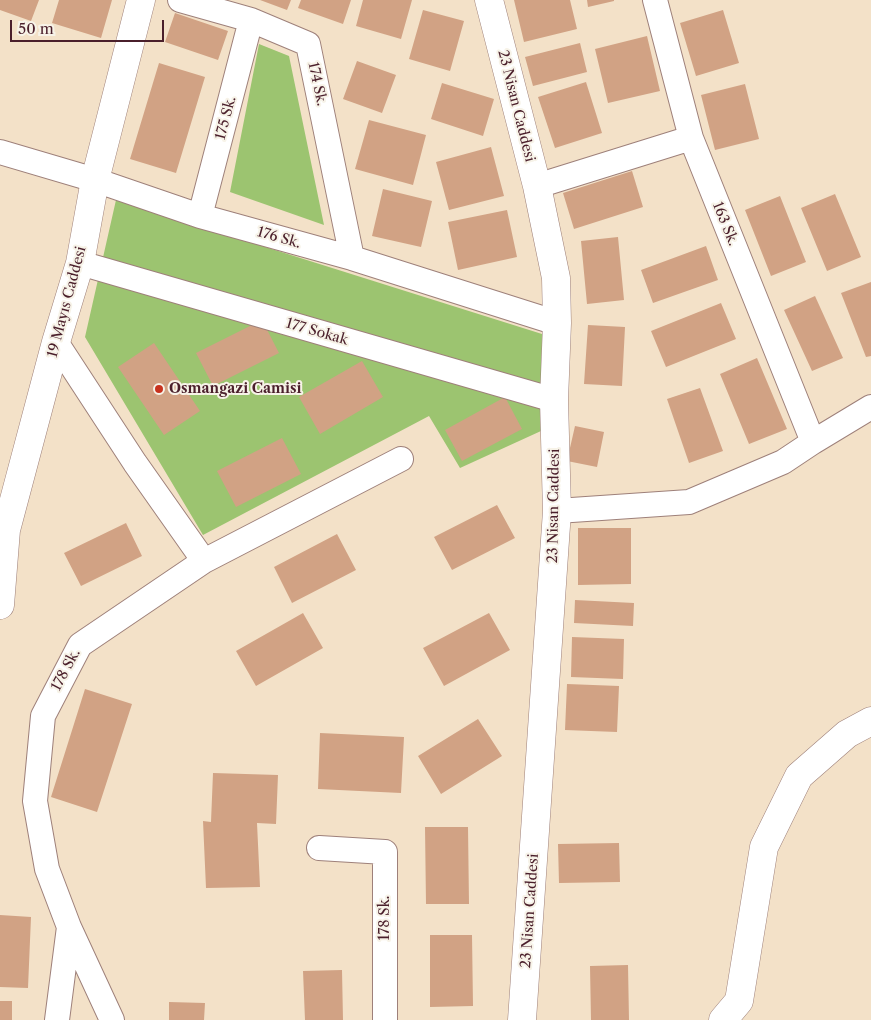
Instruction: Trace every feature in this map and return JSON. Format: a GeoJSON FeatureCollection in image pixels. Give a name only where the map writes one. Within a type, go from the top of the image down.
{"type":"FeatureCollection","features":[{"type":"Feature","properties":{"kind":"street","name":"19 Mayıs Caddesi"},"geometry":{"type":"LineString","coordinates":[[0,605],[3,529],[80,264],[95,180],[141,0]]}},
{"type":"Feature","properties":{"kind":"street","name":"174 Sk."},"geometry":{"type":"LineString","coordinates":[[180,0],[251,20],[308,44],[352,258]]}},
{"type":"Feature","properties":{"kind":"street","name":"23 Nisan Caddesi"},"geometry":{"type":"LineString","coordinates":[[489,0],[536,186],[556,278],[557,324],[554,400],[557,511],[522,1020]]}},
{"type":"Feature","properties":{"kind":"street","name":"163 Sk."},"geometry":{"type":"LineString","coordinates":[[654,0],[691,138],[813,442]]}},
{"type":"Feature","properties":{"kind":"street","name":"175 Sk."},"geometry":{"type":"LineString","coordinates":[[200,216],[251,20]]}},
{"type":"Feature","properties":{"kind":"street"},"geometry":{"type":"LineString","coordinates":[[536,186],[691,138]]}},
{"type":"Feature","properties":{"kind":"street","name":"176 Sk."},"geometry":{"type":"LineString","coordinates":[[0,152],[95,180],[200,216],[352,258],[557,324]]}},
{"type":"Feature","properties":{"kind":"street","name":"177 Sokak"},"geometry":{"type":"LineString","coordinates":[[80,264],[554,400]]}},
{"type":"Feature","properties":{"kind":"street"},"geometry":{"type":"LineString","coordinates":[[56,342],[135,463],[204,561]]}},
{"type":"Feature","properties":{"kind":"street"},"geometry":{"type":"LineString","coordinates":[[557,511],[688,502],[783,462],[871,407]]}},
{"type":"Feature","properties":{"kind":"street","name":"178 Sk."},"geometry":{"type":"LineString","coordinates":[[112,1020],[69,927],[46,869],[35,802],[42,716],[80,644],[204,561],[401,459]]}},
{"type":"Feature","properties":{"kind":"street"},"geometry":{"type":"LineString","coordinates":[[723,1020],[739,1001],[764,847],[799,776],[847,734],[871,721]]}},
{"type":"Feature","properties":{"kind":"street","name":"178 Sk."},"geometry":{"type":"LineString","coordinates":[[319,848],[385,852],[385,1020]]}},
{"type":"Feature","properties":{"kind":"street"},"geometry":{"type":"LineString","coordinates":[[57,1020],[69,927]]}},
{"type":"Feature","properties":{"kind":"green space"},"geometry":{"type":"Polygon","coordinates":[[[259,44],[289,56],[324,225],[230,192],[259,44]]]}},
{"type":"Feature","properties":{"kind":"green space"},"geometry":{"type":"Polygon","coordinates":[[[116,200],[542,334],[541,431],[460,468],[429,416],[203,535],[85,337],[116,200]]]}},
{"type":"Feature","properties":{"kind":"building"},"geometry":{"type":"Polygon","coordinates":[[[0,0],[39,0],[31,21],[0,10],[0,0]]]}},
{"type":"Feature","properties":{"kind":"building"},"geometry":{"type":"Polygon","coordinates":[[[59,0],[112,0],[101,38],[52,23],[59,0]]]}},
{"type":"Feature","properties":{"kind":"building"},"geometry":{"type":"Polygon","coordinates":[[[260,0],[291,0],[287,10],[260,0]]]}},
{"type":"Feature","properties":{"kind":"building"},"geometry":{"type":"Polygon","coordinates":[[[301,0],[351,0],[343,24],[298,8],[301,0]]]}},
{"type":"Feature","properties":{"kind":"building"},"geometry":{"type":"Polygon","coordinates":[[[363,0],[412,0],[401,39],[356,26],[363,0]]]}},
{"type":"Feature","properties":{"kind":"building"},"geometry":{"type":"Polygon","coordinates":[[[514,0],[570,0],[577,29],[524,42],[514,0]]]}},
{"type":"Feature","properties":{"kind":"building"},"geometry":{"type":"Polygon","coordinates":[[[587,0],[614,0],[614,1],[588,7],[587,0]]]}},
{"type":"Feature","properties":{"kind":"building"},"geometry":{"type":"Polygon","coordinates":[[[423,10],[464,21],[450,71],[409,59],[423,10]]]}},
{"type":"Feature","properties":{"kind":"building"},"geometry":{"type":"Polygon","coordinates":[[[723,10],[739,63],[696,76],[680,23],[723,10]]]}},
{"type":"Feature","properties":{"kind":"building"},"geometry":{"type":"Polygon","coordinates":[[[175,13],[228,31],[218,60],[165,42],[175,13]]]}},
{"type":"Feature","properties":{"kind":"building"},"geometry":{"type":"Polygon","coordinates":[[[647,36],[660,91],[608,103],[595,49],[647,36]]]}},
{"type":"Feature","properties":{"kind":"building"},"geometry":{"type":"Polygon","coordinates":[[[580,43],[587,72],[533,86],[525,57],[580,43]]]}},
{"type":"Feature","properties":{"kind":"building"},"geometry":{"type":"Polygon","coordinates":[[[357,61],[396,75],[382,113],[343,99],[357,61]]]}},
{"type":"Feature","properties":{"kind":"building"},"geometry":{"type":"Polygon","coordinates":[[[159,63],[205,77],[176,173],[130,159],[159,63]]]}},
{"type":"Feature","properties":{"kind":"building"},"geometry":{"type":"Polygon","coordinates":[[[586,82],[602,133],[555,148],[538,97],[586,82]]]}},
{"type":"Feature","properties":{"kind":"building"},"geometry":{"type":"Polygon","coordinates":[[[442,83],[494,99],[483,136],[431,119],[442,83]]]}},
{"type":"Feature","properties":{"kind":"building"},"geometry":{"type":"Polygon","coordinates":[[[745,84],[759,139],[715,150],[701,95],[745,84]]]}},
{"type":"Feature","properties":{"kind":"building"},"geometry":{"type":"Polygon","coordinates":[[[369,120],[426,135],[413,185],[355,169],[369,120]]]}},
{"type":"Feature","properties":{"kind":"building"},"geometry":{"type":"Polygon","coordinates":[[[491,147],[504,196],[449,210],[436,162],[491,147]]]}},
{"type":"Feature","properties":{"kind":"building"},"geometry":{"type":"Polygon","coordinates":[[[632,171],[643,207],[574,229],[563,193],[632,171]]]}},
{"type":"Feature","properties":{"kind":"building"},"geometry":{"type":"Polygon","coordinates":[[[383,189],[432,201],[421,247],[372,236],[383,189]]]}},
{"type":"Feature","properties":{"kind":"building"},"geometry":{"type":"Polygon","coordinates":[[[835,194],[861,257],[827,271],[801,208],[835,194]]]}},
{"type":"Feature","properties":{"kind":"building"},"geometry":{"type":"Polygon","coordinates":[[[780,196],[806,262],[771,276],[745,210],[780,196]]]}},
{"type":"Feature","properties":{"kind":"building"},"geometry":{"type":"Polygon","coordinates":[[[507,210],[517,257],[458,270],[448,222],[507,210]]]}},
{"type":"Feature","properties":{"kind":"building"},"geometry":{"type":"Polygon","coordinates":[[[618,237],[624,300],[587,304],[581,241],[618,237]]]}},
{"type":"Feature","properties":{"kind":"building"},"geometry":{"type":"Polygon","coordinates":[[[706,246],[718,280],[653,303],[641,270],[706,246]]]}},
{"type":"Feature","properties":{"kind":"building"},"geometry":{"type":"Polygon","coordinates":[[[871,282],[871,356],[866,357],[841,293],[871,282]]]}},
{"type":"Feature","properties":{"kind":"building"},"geometry":{"type":"Polygon","coordinates":[[[815,296],[843,358],[812,371],[784,310],[815,296]]]}},
{"type":"Feature","properties":{"kind":"building"},"geometry":{"type":"Polygon","coordinates":[[[721,303],[736,339],[666,367],[651,331],[721,303]]]}},
{"type":"Feature","properties":{"kind":"building"},"geometry":{"type":"Polygon","coordinates":[[[262,320],[279,353],[213,386],[196,353],[262,320]]]}},
{"type":"Feature","properties":{"kind":"building"},"geometry":{"type":"Polygon","coordinates":[[[588,325],[625,327],[622,386],[584,384],[588,325]]]}},
{"type":"Feature","properties":{"kind":"building","name":"Osmangazi Camisi"},"geometry":{"type":"Polygon","coordinates":[[[154,343],[200,411],[164,435],[118,367],[154,343]]]}},
{"type":"Feature","properties":{"kind":"building"},"geometry":{"type":"Polygon","coordinates":[[[757,358],[787,429],[749,444],[720,374],[757,358]]]}},
{"type":"Feature","properties":{"kind":"building"},"geometry":{"type":"Polygon","coordinates":[[[362,361],[383,397],[320,434],[299,397],[362,361]]]}},
{"type":"Feature","properties":{"kind":"building"},"geometry":{"type":"Polygon","coordinates":[[[700,388],[723,451],[689,463],[667,399],[700,388]]]}},
{"type":"Feature","properties":{"kind":"building"},"geometry":{"type":"Polygon","coordinates":[[[505,397],[522,429],[462,461],[445,430],[505,397]]]}},
{"type":"Feature","properties":{"kind":"building"},"geometry":{"type":"Polygon","coordinates":[[[575,426],[604,432],[597,467],[567,461],[575,426]]]}},
{"type":"Feature","properties":{"kind":"building"},"geometry":{"type":"Polygon","coordinates":[[[282,438],[301,474],[236,507],[217,471],[282,438]]]}},
{"type":"Feature","properties":{"kind":"building"},"geometry":{"type":"Polygon","coordinates":[[[497,505],[515,538],[452,570],[434,537],[497,505]]]}},
{"type":"Feature","properties":{"kind":"building"},"geometry":{"type":"Polygon","coordinates":[[[126,523],[142,556],[81,586],[64,553],[126,523]]]}},
{"type":"Feature","properties":{"kind":"building"},"geometry":{"type":"Polygon","coordinates":[[[578,528],[631,528],[631,584],[578,585],[578,528]]]}},
{"type":"Feature","properties":{"kind":"building"},"geometry":{"type":"Polygon","coordinates":[[[337,534],[356,570],[292,603],[274,567],[337,534]]]}},
{"type":"Feature","properties":{"kind":"building"},"geometry":{"type":"Polygon","coordinates":[[[575,600],[634,603],[633,626],[574,623],[575,600]]]}},
{"type":"Feature","properties":{"kind":"building"},"geometry":{"type":"Polygon","coordinates":[[[303,613],[323,648],[256,686],[236,651],[303,613]]]}},
{"type":"Feature","properties":{"kind":"building"},"geometry":{"type":"Polygon","coordinates":[[[489,613],[510,650],[444,686],[423,648],[489,613]]]}},
{"type":"Feature","properties":{"kind":"building"},"geometry":{"type":"Polygon","coordinates":[[[572,637],[624,639],[623,679],[571,677],[572,637]]]}},
{"type":"Feature","properties":{"kind":"building"},"geometry":{"type":"Polygon","coordinates":[[[567,684],[619,686],[617,732],[565,730],[567,684]]]}},
{"type":"Feature","properties":{"kind":"building"},"geometry":{"type":"Polygon","coordinates":[[[85,689],[132,704],[97,812],[51,797],[85,689]]]}},
{"type":"Feature","properties":{"kind":"building"},"geometry":{"type":"Polygon","coordinates":[[[478,719],[502,756],[441,794],[418,756],[478,719]]]}},
{"type":"Feature","properties":{"kind":"building"},"geometry":{"type":"Polygon","coordinates":[[[320,733],[404,737],[401,793],[318,789],[320,733]]]}},
{"type":"Feature","properties":{"kind":"building"},"geometry":{"type":"Polygon","coordinates":[[[213,773],[278,775],[276,824],[257,823],[260,887],[206,888],[203,821],[211,822],[213,773]]]}},
{"type":"Feature","properties":{"kind":"building"},"geometry":{"type":"Polygon","coordinates":[[[425,827],[468,827],[469,904],[426,904],[425,827]]]}},
{"type":"Feature","properties":{"kind":"building"},"geometry":{"type":"Polygon","coordinates":[[[619,843],[620,882],[559,883],[558,844],[619,843]]]}},
{"type":"Feature","properties":{"kind":"building"},"geometry":{"type":"Polygon","coordinates":[[[0,915],[31,917],[28,988],[0,987],[0,915]]]}},
{"type":"Feature","properties":{"kind":"building"},"geometry":{"type":"Polygon","coordinates":[[[430,935],[472,935],[473,1006],[430,1007],[430,935]]]}},
{"type":"Feature","properties":{"kind":"building"},"geometry":{"type":"Polygon","coordinates":[[[628,965],[629,1020],[591,1020],[590,966],[628,965]]]}},
{"type":"Feature","properties":{"kind":"building"},"geometry":{"type":"Polygon","coordinates":[[[342,970],[343,1020],[305,1020],[303,971],[342,970]]]}},
{"type":"Feature","properties":{"kind":"building"},"geometry":{"type":"Polygon","coordinates":[[[0,1001],[12,1001],[12,1020],[0,1020],[0,1001]]]}},
{"type":"Feature","properties":{"kind":"building"},"geometry":{"type":"Polygon","coordinates":[[[169,1002],[205,1003],[204,1020],[169,1020],[169,1002]]]}},
{"type":"Feature","properties":{"kind":"place","name":"Osmangazi Camisi"},"geometry":{"type":"Point","coordinates":[159,389]}}]}
